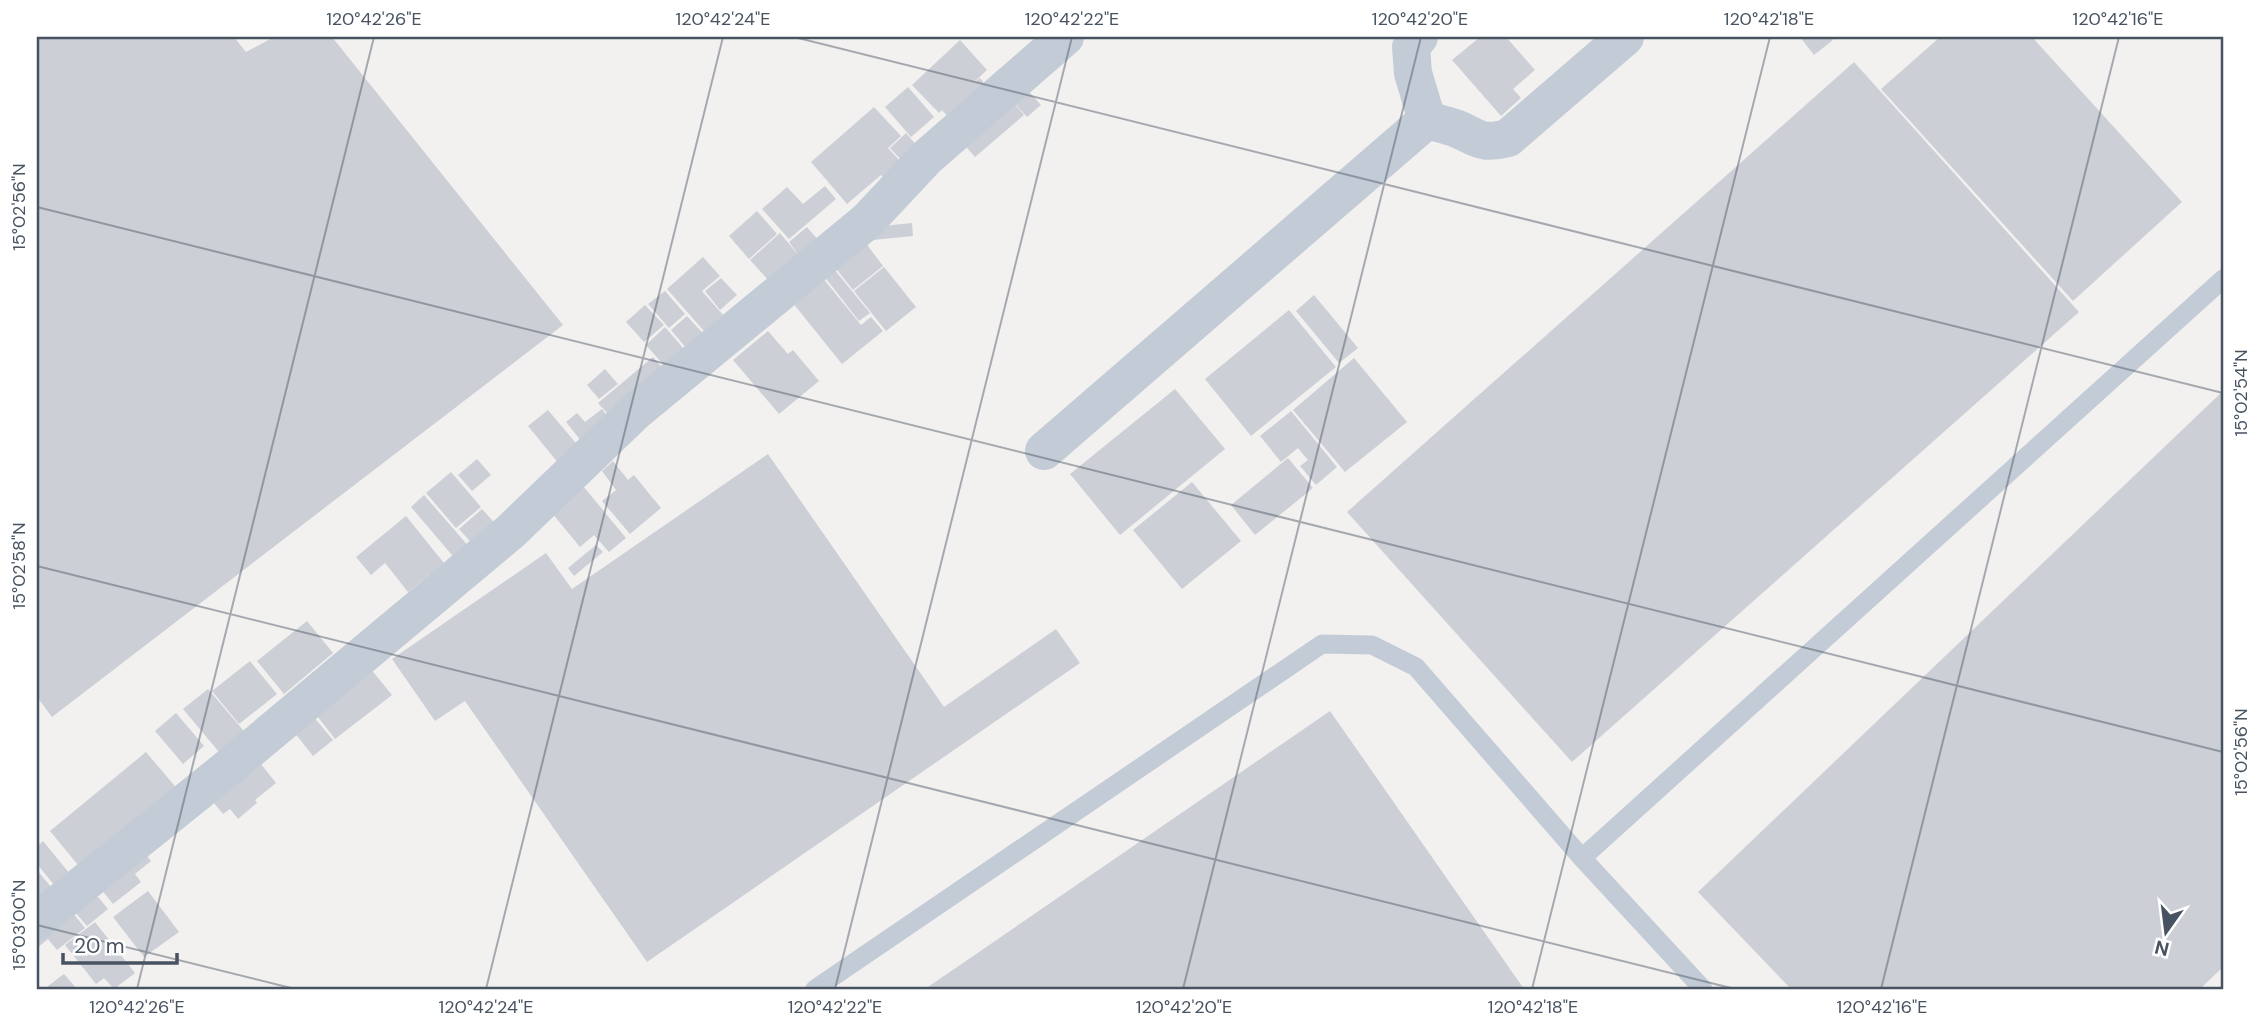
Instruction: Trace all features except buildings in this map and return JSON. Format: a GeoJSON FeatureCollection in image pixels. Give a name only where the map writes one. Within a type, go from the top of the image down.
{"type":"FeatureCollection","features":[{"type":"Feature","properties":{"kind":"street"},"geometry":{"type":"LineString","coordinates":[[37,920],[223,772],[510,532],[635,411],[867,222],[926,158],[1065,37]]}},
{"type":"Feature","properties":{"kind":"street"},"geometry":{"type":"LineString","coordinates":[[1419,37],[1411,47],[1413,73],[1427,120]]}},
{"type":"Feature","properties":{"kind":"street"},"geometry":{"type":"LineString","coordinates":[[1427,120],[1456,129],[1476,140],[1491,142],[1508,138],[1625,37]]}},
{"type":"Feature","properties":{"kind":"street"},"geometry":{"type":"LineString","coordinates":[[1044,451],[1427,120]]}},
{"type":"Feature","properties":{"kind":"lane"},"geometry":{"type":"LineString","coordinates":[[1582,858],[2223,279]]}},
{"type":"Feature","properties":{"kind":"lane"},"geometry":{"type":"LineString","coordinates":[[815,989],[1322,645],[1372,645],[1416,667],[1582,858],[1703,989]]}}]}
